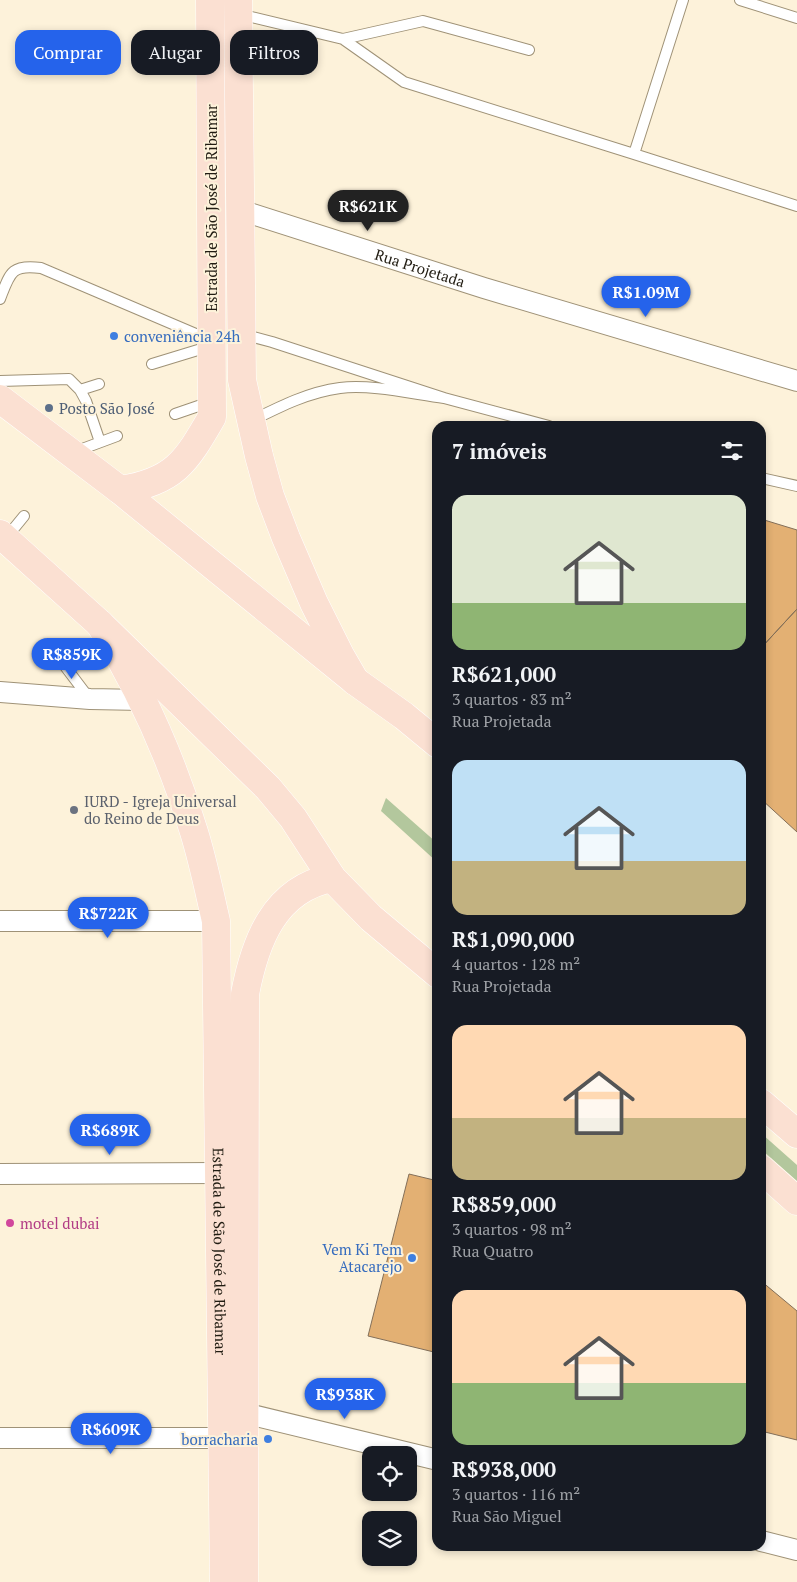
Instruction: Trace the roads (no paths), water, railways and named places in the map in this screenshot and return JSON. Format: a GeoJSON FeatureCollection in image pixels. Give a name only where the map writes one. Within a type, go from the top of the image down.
{"type":"FeatureCollection","features":[{"type":"Feature","properties":{"kind":"main road","name":"Estrada de São José de Ribamar"},"geometry":{"type":"LineString","coordinates":[[210,0],[212,409]]}},
{"type":"Feature","properties":{"kind":"main road","name":"Estrada de São José de Ribamar"},"geometry":{"type":"LineString","coordinates":[[238,7],[242,380],[250,422],[270,496],[314,603],[355,681]]}},
{"type":"Feature","properties":{"kind":"main road"},"geometry":{"type":"LineString","coordinates":[[0,399],[120,490],[355,681],[404,716],[432,739]]}},
{"type":"Feature","properties":{"kind":"main road"},"geometry":{"type":"LineString","coordinates":[[120,490],[154,482],[172,472],[187,458],[212,409]]}},
{"type":"Feature","properties":{"kind":"main road"},"geometry":{"type":"LineString","coordinates":[[2,539],[100,624],[268,788],[293,818],[332,878],[371,918],[432,969]]}},
{"type":"Feature","properties":{"kind":"main road","name":"Estrada de São José de Ribamar"},"geometry":{"type":"LineString","coordinates":[[100,624],[119,655],[142,700],[176,781],[194,832],[216,921],[224,1582]]}},
{"type":"Feature","properties":{"kind":"main road","name":"Estrada de São José de Ribamar"},"geometry":{"type":"LineString","coordinates":[[244,1582],[245,994],[255,951],[268,924],[277,912],[299,890],[319,880],[332,878]]}},
{"type":"Feature","properties":{"kind":"main road"},"geometry":{"type":"LineString","coordinates":[[766,1107],[797,1134]]}},
{"type":"Feature","properties":{"kind":"main road"},"geometry":{"type":"LineString","coordinates":[[766,1173],[797,1201]]}},
{"type":"Feature","properties":{"kind":"main road"},"geometry":{"type":"LineString","coordinates":[[224,1502],[232,1541],[232,1582]]}},
{"type":"Feature","properties":{"kind":"street","name":"Rua Projetada"},"geometry":{"type":"LineString","coordinates":[[240,210],[484,288],[797,381]]}},
{"type":"Feature","properties":{"kind":"street"},"geometry":{"type":"LineString","coordinates":[[0,692],[90,699],[142,700]]}},
{"type":"Feature","properties":{"kind":"street"},"geometry":{"type":"LineString","coordinates":[[0,921],[216,921]]}},
{"type":"Feature","properties":{"kind":"street"},"geometry":{"type":"LineString","coordinates":[[0,1174],[220,1173]]}},
{"type":"Feature","properties":{"kind":"street"},"geometry":{"type":"LineString","coordinates":[[244,1413],[432,1459]]}},
{"type":"Feature","properties":{"kind":"street"},"geometry":{"type":"LineString","coordinates":[[0,1438],[223,1438]]}},
{"type":"Feature","properties":{"kind":"street"},"geometry":{"type":"LineString","coordinates":[[766,1542],[797,1550]]}},
{"type":"Feature","properties":{"kind":"lane"},"geometry":{"type":"LineString","coordinates":[[634,154],[683,0]]}},
{"type":"Feature","properties":{"kind":"lane"},"geometry":{"type":"LineString","coordinates":[[740,0],[797,18]]}},
{"type":"Feature","properties":{"kind":"lane"},"geometry":{"type":"LineString","coordinates":[[238,7],[343,39],[404,82],[797,206]]}},
{"type":"Feature","properties":{"kind":"lane"},"geometry":{"type":"LineString","coordinates":[[343,39],[423,21],[529,50]]}},
{"type":"Feature","properties":{"kind":"lane"},"geometry":{"type":"LineString","coordinates":[[0,299],[8,277],[18,268],[28,266],[41,268],[211,343]]}},
{"type":"Feature","properties":{"kind":"lane"},"geometry":{"type":"LineString","coordinates":[[242,334],[444,398],[530,421]]}},
{"type":"Feature","properties":{"kind":"lane"},"geometry":{"type":"LineString","coordinates":[[152,364],[211,343]]}},
{"type":"Feature","properties":{"kind":"lane"},"geometry":{"type":"LineString","coordinates":[[0,381],[69,380],[80,390],[86,401],[100,442]]}},
{"type":"Feature","properties":{"kind":"lane"},"geometry":{"type":"LineString","coordinates":[[80,390],[99,384]]}},
{"type":"Feature","properties":{"kind":"lane"},"geometry":{"type":"LineString","coordinates":[[250,422],[286,403],[322,391],[342,388],[368,388],[444,398]]}},
{"type":"Feature","properties":{"kind":"lane"},"geometry":{"type":"LineString","coordinates":[[175,414],[212,409]]}},
{"type":"Feature","properties":{"kind":"lane"},"geometry":{"type":"LineString","coordinates":[[71,453],[118,436]]}},
{"type":"Feature","properties":{"kind":"lane"},"geometry":{"type":"LineString","coordinates":[[766,479],[797,486]]}},
{"type":"Feature","properties":{"kind":"lane"},"geometry":{"type":"LineString","coordinates":[[2,539],[24,516]]}},
{"type":"Feature","properties":{"kind":"lane"},"geometry":{"type":"LineString","coordinates":[[58,657],[90,699]]}},
{"type":"Feature","properties":{"kind":"place","name":"conveniência 24h"},"geometry":{"type":"Point","coordinates":[114,336]}},
{"type":"Feature","properties":{"kind":"place","name":"Posto São José"},"geometry":{"type":"Point","coordinates":[49,408]}},
{"type":"Feature","properties":{"kind":"place","name":"IURD - Igreja Universal do Reino de Deus"},"geometry":{"type":"Point","coordinates":[74,810]}},
{"type":"Feature","properties":{"kind":"place","name":"motel dubai"},"geometry":{"type":"Point","coordinates":[10,1223]}},
{"type":"Feature","properties":{"kind":"place","name":"Vem Ki Tem Atacarejo"},"geometry":{"type":"Point","coordinates":[412,1258]}},
{"type":"Feature","properties":{"kind":"place","name":"borracharia"},"geometry":{"type":"Point","coordinates":[268,1439]}}]}
